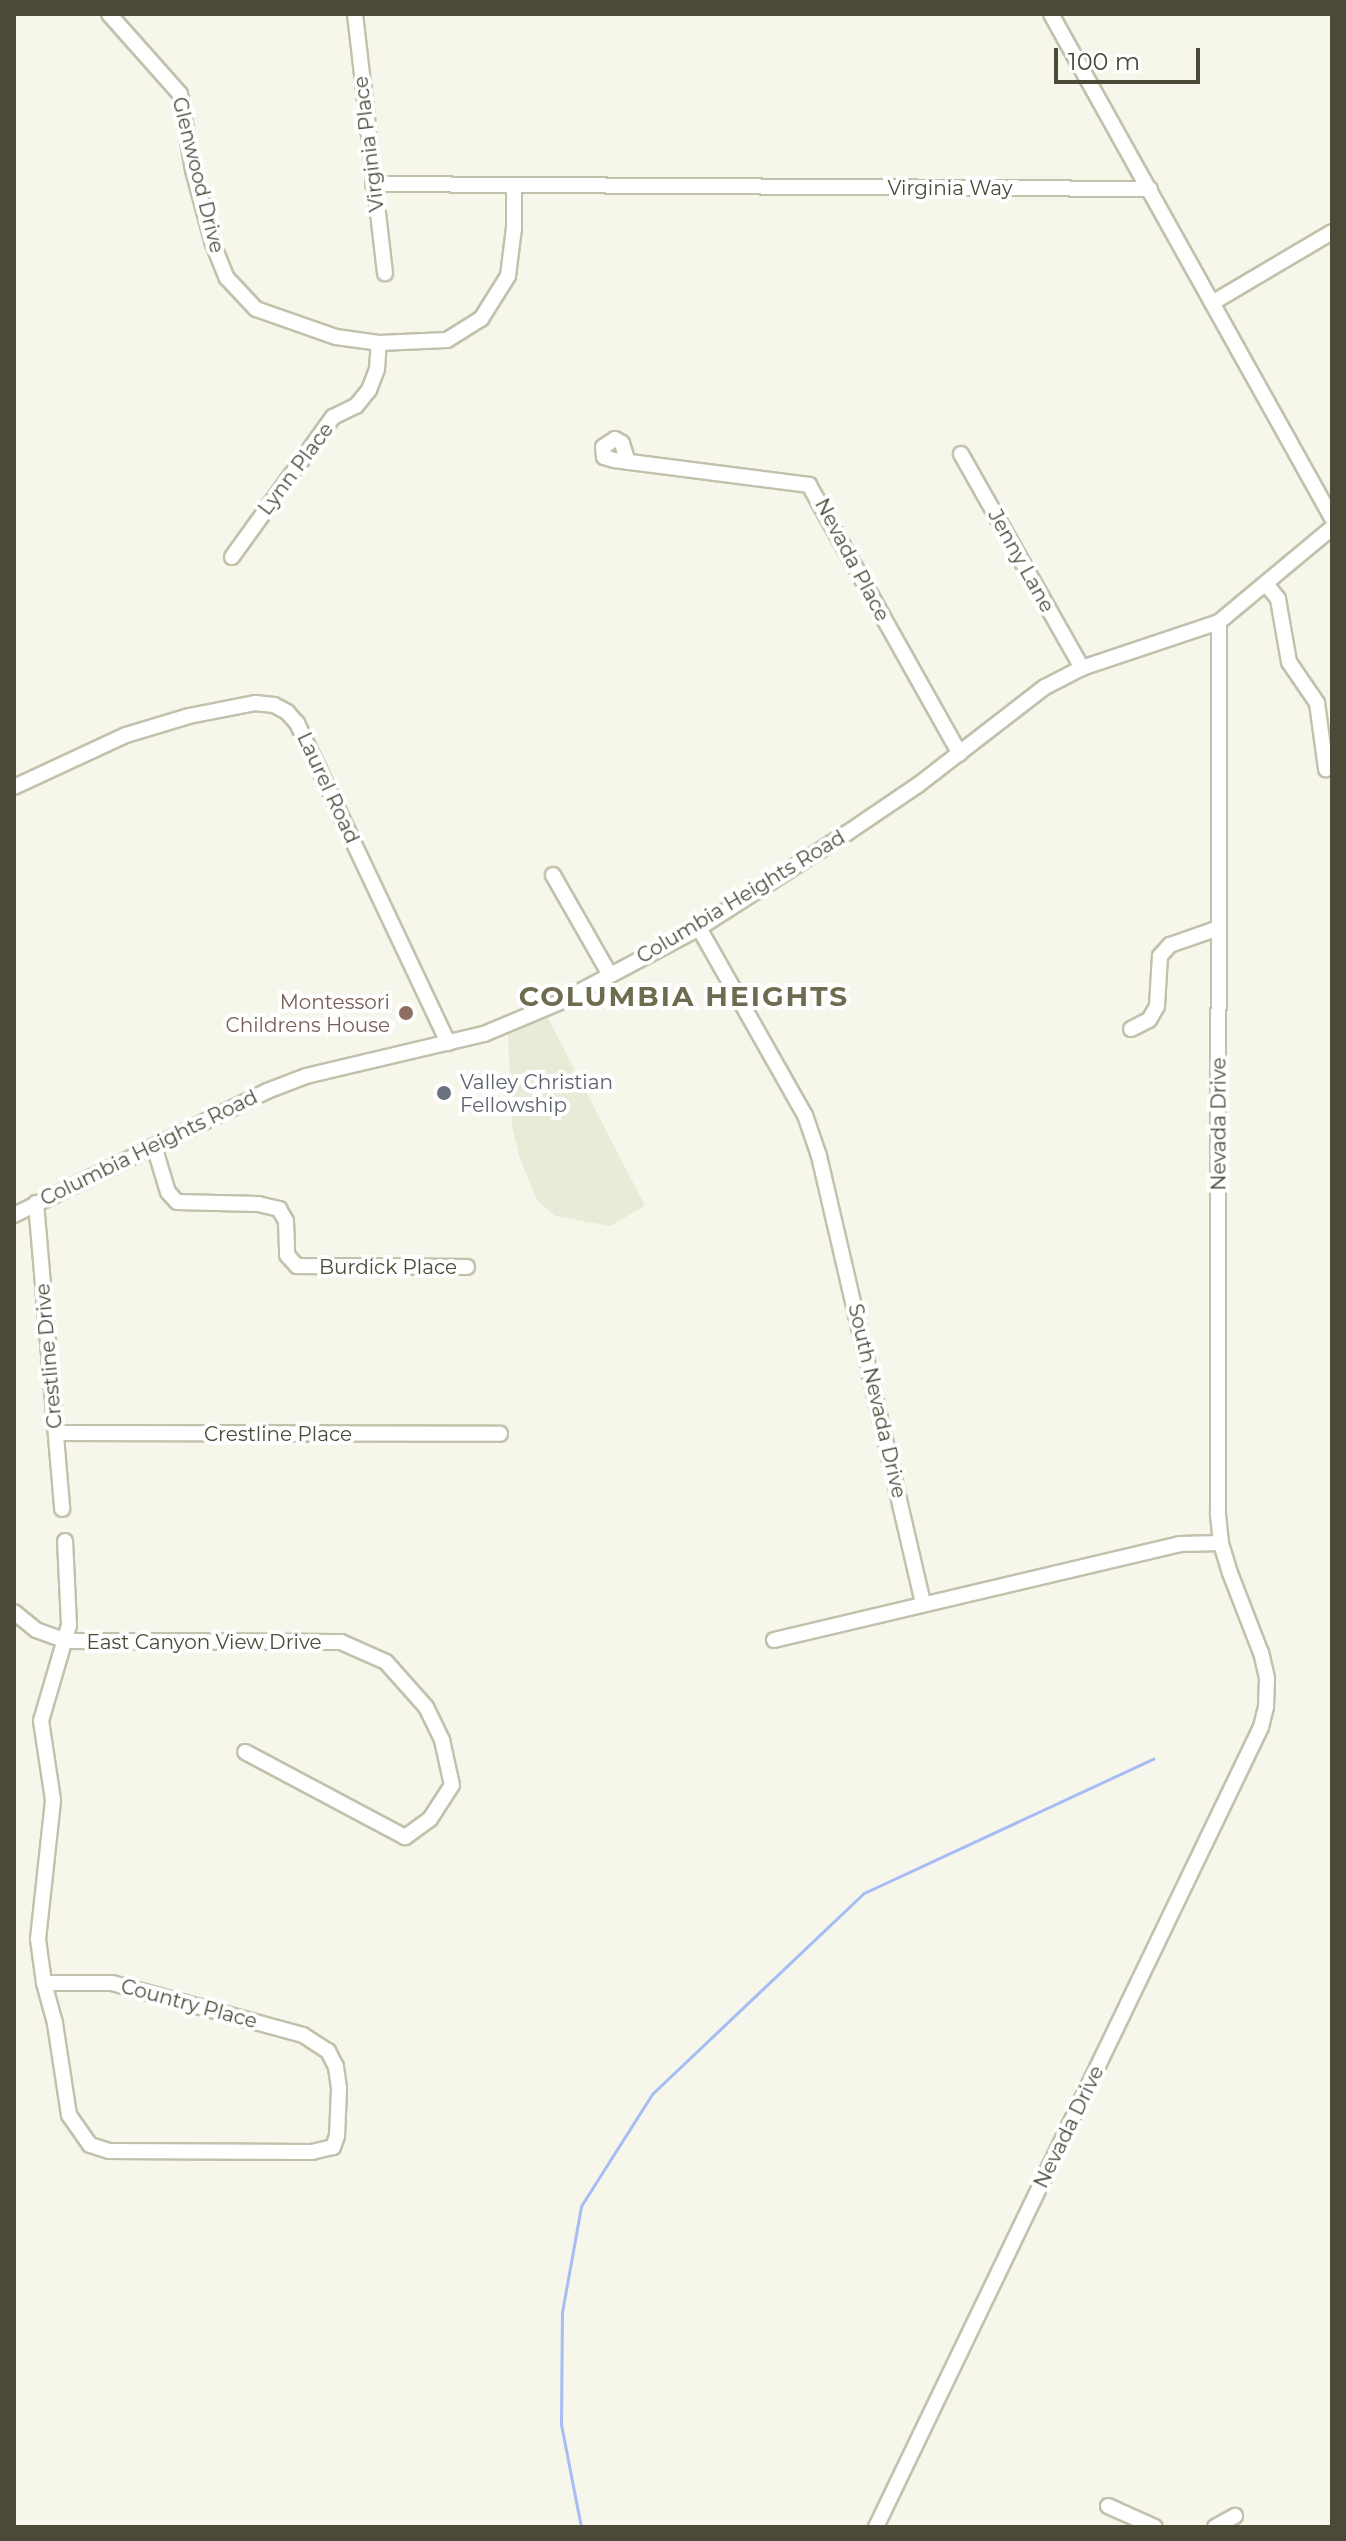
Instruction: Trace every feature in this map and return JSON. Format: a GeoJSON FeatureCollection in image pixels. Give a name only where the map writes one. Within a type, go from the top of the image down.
{"type":"FeatureCollection","features":[{"type":"Feature","properties":{"kind":"street","name":"Glenwood Drive"},"geometry":{"type":"LineString","coordinates":[[109,14],[180,94],[193,170],[213,244],[227,278],[256,309],[336,337],[379,343],[447,340],[481,319],[508,276],[514,228],[514,187]]}},
{"type":"Feature","properties":{"kind":"street","name":"Virginia Place"},"geometry":{"type":"LineString","coordinates":[[355,14],[385,273]]}},
{"type":"Feature","properties":{"kind":"street"},"geometry":{"type":"LineString","coordinates":[[1051,14],[1332,518]]}},
{"type":"Feature","properties":{"kind":"street","name":"Virginia Way"},"geometry":{"type":"LineString","coordinates":[[373,184],[1150,189]]}},
{"type":"Feature","properties":{"kind":"street"},"geometry":{"type":"LineString","coordinates":[[1212,303],[1332,232]]}},
{"type":"Feature","properties":{"kind":"street","name":"Lynn Place"},"geometry":{"type":"LineString","coordinates":[[232,557],[333,417],[356,406],[369,390],[377,369],[379,343]]}},
{"type":"Feature","properties":{"kind":"street","name":"Jenny Lane"},"geometry":{"type":"LineString","coordinates":[[961,454],[1082,668]]}},
{"type":"Feature","properties":{"kind":"street","name":"Nevada Place"},"geometry":{"type":"LineString","coordinates":[[628,462],[809,485],[960,754]]}},
{"type":"Feature","properties":{"kind":"street","name":"Columbia Heights Road"},"geometry":{"type":"LineString","coordinates":[[14,1215],[306,1076],[448,1043],[510,1025],[610,975],[699,928],[847,833],[960,754],[1045,687],[1082,668],[1219,622],[1332,528]]}},
{"type":"Feature","properties":{"kind":"street"},"geometry":{"type":"LineString","coordinates":[[1266,584],[1278,599],[1289,662],[1317,703],[1326,769]]}},
{"type":"Feature","properties":{"kind":"street","name":"Nevada Drive"},"geometry":{"type":"LineString","coordinates":[[876,2527],[1261,1727],[1267,1678],[1221,1543],[1219,622]]}},
{"type":"Feature","properties":{"kind":"street","name":"Laurel Road"},"geometry":{"type":"LineString","coordinates":[[14,787],[126,735],[189,716],[255,703],[274,705],[287,712],[297,723],[448,1043]]}},
{"type":"Feature","properties":{"kind":"street"},"geometry":{"type":"LineString","coordinates":[[553,875],[610,975]]}},
{"type":"Feature","properties":{"kind":"street","name":"South Nevada Drive"},"geometry":{"type":"LineString","coordinates":[[699,928],[805,1115],[819,1156],[923,1602]]}},
{"type":"Feature","properties":{"kind":"street"},"geometry":{"type":"LineString","coordinates":[[1131,1029],[1149,1020],[1157,1006],[1160,956],[1170,945],[1219,928]]}},
{"type":"Feature","properties":{"kind":"street","name":"Burdick Place"},"geometry":{"type":"LineString","coordinates":[[154,1146],[168,1192],[177,1202],[258,1204],[279,1209],[286,1221],[287,1255],[297,1266],[467,1267]]}},
{"type":"Feature","properties":{"kind":"street","name":"Crestline Drive"},"geometry":{"type":"LineString","coordinates":[[36,1203],[62,1509]]}},
{"type":"Feature","properties":{"kind":"street","name":"Crestline Place"},"geometry":{"type":"LineString","coordinates":[[56,1433],[500,1434]]}},
{"type":"Feature","properties":{"kind":"street"},"geometry":{"type":"LineString","coordinates":[[44,1983],[38,1939],[53,1800],[41,1721],[66,1641],[69,1612],[65,1541]]}},
{"type":"Feature","properties":{"kind":"street"},"geometry":{"type":"LineString","coordinates":[[774,1640],[923,1602],[1180,1544],[1221,1543]]}},
{"type":"Feature","properties":{"kind":"street","name":"East Canyon View Drive"},"geometry":{"type":"LineString","coordinates":[[14,1612],[44,1634],[66,1641],[341,1642],[386,1662],[426,1707],[442,1740],[452,1785],[430,1819],[405,1837],[245,1752]]}},
{"type":"Feature","properties":{"kind":"street","name":"Country Place"},"geometry":{"type":"LineString","coordinates":[[44,1983],[112,1983],[303,2035],[328,2051],[336,2067],[339,2089],[337,2136],[333,2147],[323,2152],[109,2151],[90,2145],[69,2115],[55,2023],[44,1983]]}},
{"type":"Feature","properties":{"kind":"street"},"geometry":{"type":"LineString","coordinates":[[1108,2506],[1155,2527]]}},
{"type":"Feature","properties":{"kind":"street"},"geometry":{"type":"LineString","coordinates":[[1215,2527],[1235,2516]]}},
{"type":"Feature","properties":{"kind":"shaded area"},"geometry":{"type":"Polygon","coordinates":[[[547,1016],[645,1206],[610,1226],[555,1216],[537,1200],[520,1159],[512,1127],[508,1034],[547,1016]]]}},
{"type":"Feature","properties":{"kind":"waterway"},"geometry":{"type":"LineString","coordinates":[[581,2527],[561,2424],[562,2312],[581,2206],[652,2094],[864,1893],[1153,1759]]}},
{"type":"Feature","properties":{"kind":"place","name":"Montessori Childrens House"},"geometry":{"type":"Point","coordinates":[406,1013]}},
{"type":"Feature","properties":{"kind":"place","name":"Valley Christian Fellowship"},"geometry":{"type":"Point","coordinates":[444,1093]}},
{"type":"Feature","properties":{"kind":"district","name":"COLUMBIA HEIGHTS"},"geometry":{"type":"Point","coordinates":[684,996]}}]}
